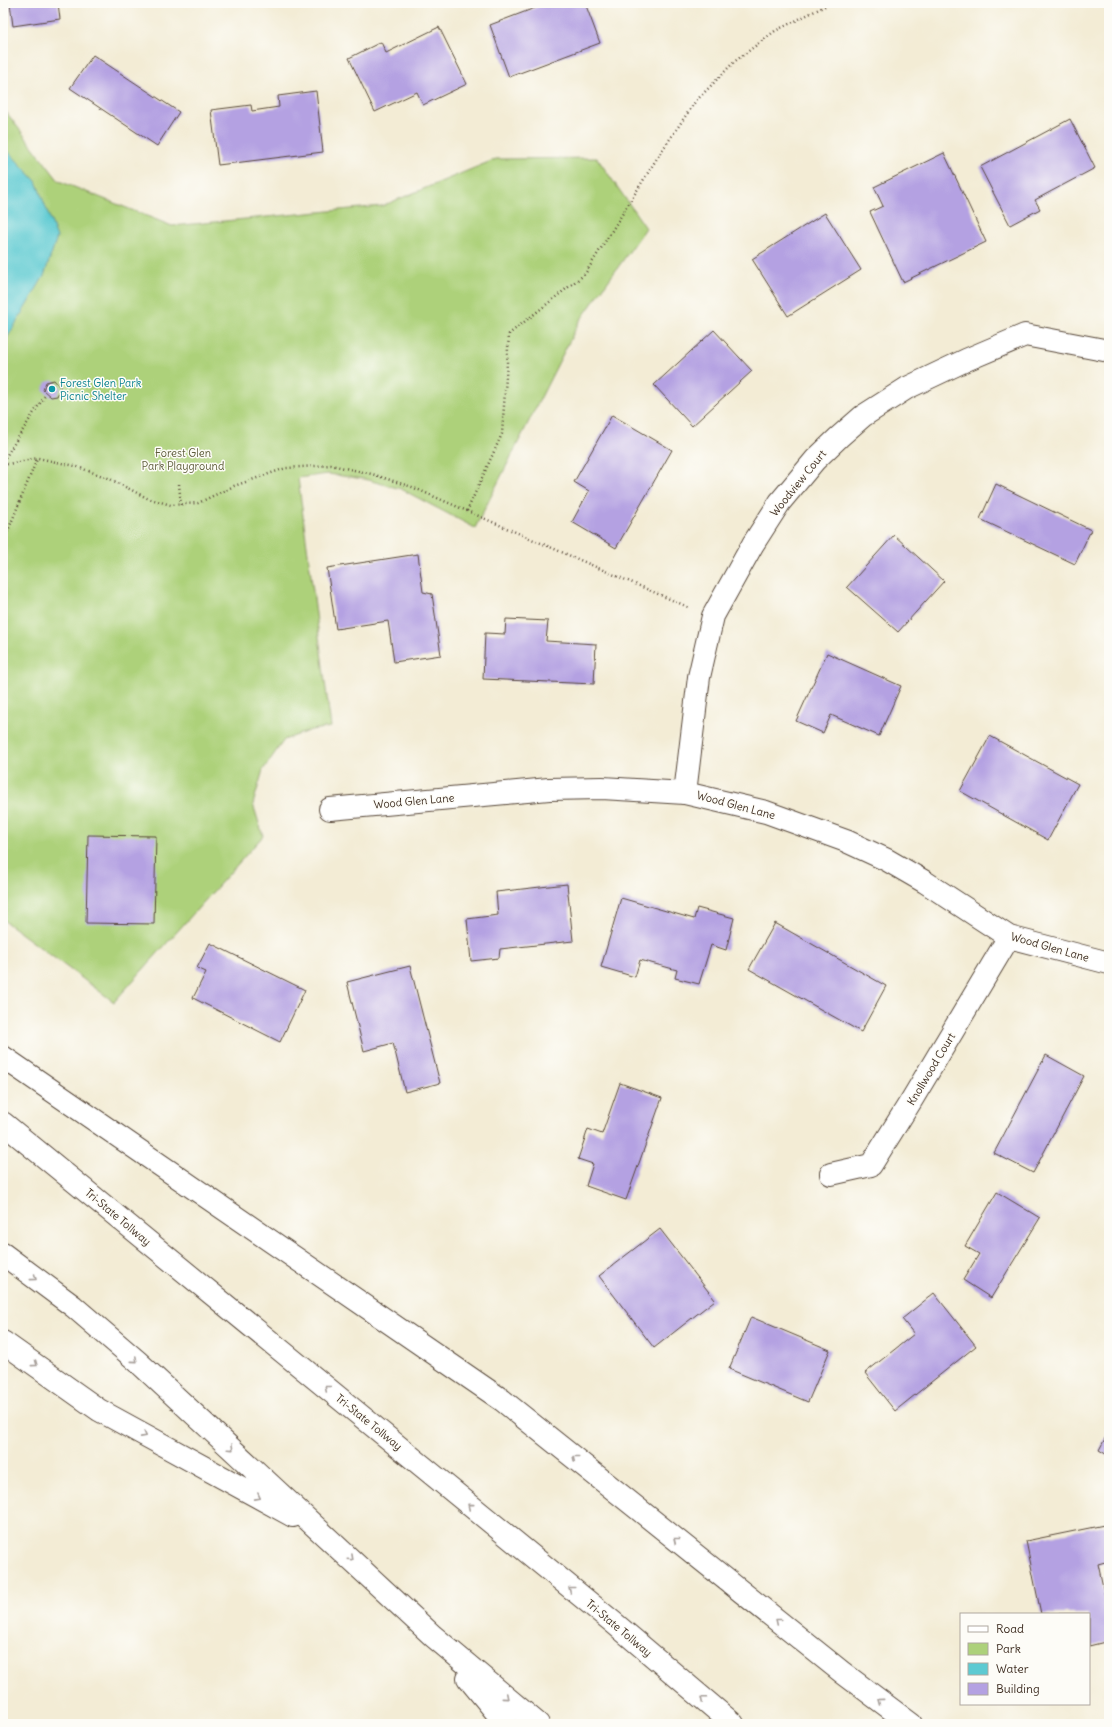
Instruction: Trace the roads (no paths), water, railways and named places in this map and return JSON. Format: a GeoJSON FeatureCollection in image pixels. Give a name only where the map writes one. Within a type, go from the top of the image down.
{"type":"FeatureCollection","features":[{"type":"Feature","properties":{"kind":"main road","name":"Woodview Court"},"geometry":{"type":"LineString","coordinates":[[685,793],[699,676],[713,616],[753,544],[780,502],[814,460],[863,416],[907,388],[966,360],[1025,335],[1109,351]]}},
{"type":"Feature","properties":{"kind":"main road","name":"Wood Glen Lane"},"geometry":{"type":"LineString","coordinates":[[330,809],[549,789],[602,788],[685,793],[766,812],[846,841],[887,860],[925,882],[1009,937],[1109,963]]}},
{"type":"Feature","properties":{"kind":"main road","name":"Knollwood Court"},"geometry":{"type":"LineString","coordinates":[[831,1174],[871,1164],[911,1102],[1009,937]]}},
{"type":"Feature","properties":{"kind":"main road"},"geometry":{"type":"LineString","coordinates":[[3,1057],[502,1400],[837,1668],[911,1724]]}},
{"type":"Feature","properties":{"kind":"main road","name":"Tri-State Tollway"},"geometry":{"type":"LineString","coordinates":[[3,1123],[614,1624],[733,1724]]}},
{"type":"Feature","properties":{"kind":"main road"},"geometry":{"type":"LineString","coordinates":[[3,1254],[73,1306],[131,1356],[434,1636],[538,1724]]}},
{"type":"Feature","properties":{"kind":"main road"},"geometry":{"type":"LineString","coordinates":[[3,1342],[99,1410],[322,1531]]}},
{"type":"Feature","properties":{"kind":"main road"},"geometry":{"type":"LineString","coordinates":[[434,1636],[506,1724]]}},
{"type":"Feature","properties":{"kind":"water"},"geometry":{"type":"Polygon","coordinates":[[[3,146],[36,181],[57,237],[44,276],[3,345],[3,146]]]}},
{"type":"Feature","properties":{"kind":"place","name":"Forest Glen Park Picnic Shelter"},"geometry":{"type":"Point","coordinates":[52,389]}},
{"type":"Feature","properties":{"kind":"park label","name":"Forest Glen Park Playground"},"geometry":{"type":"Point","coordinates":[183,459]}}]}
